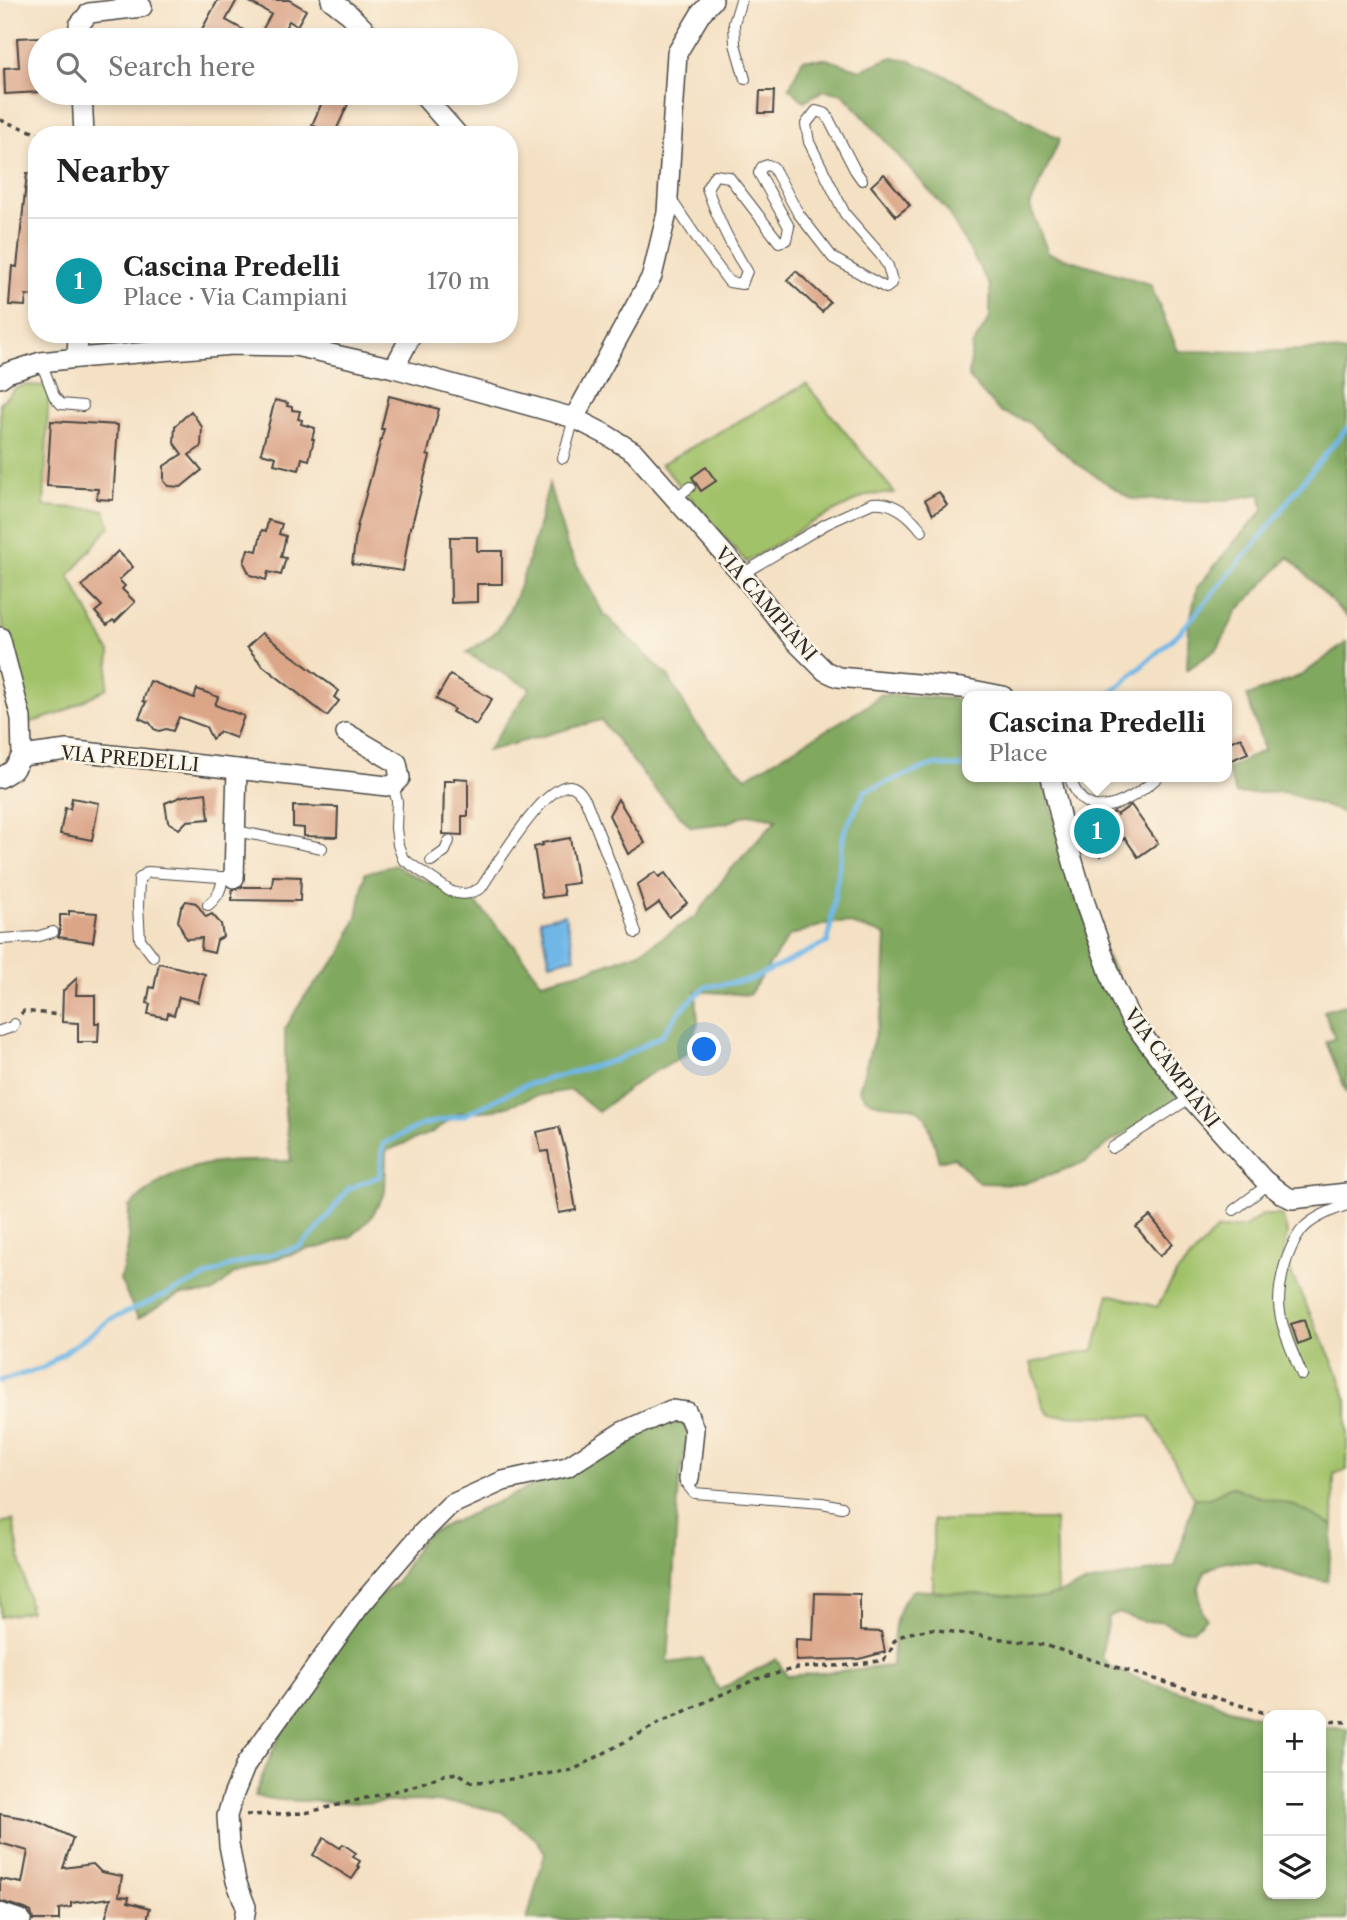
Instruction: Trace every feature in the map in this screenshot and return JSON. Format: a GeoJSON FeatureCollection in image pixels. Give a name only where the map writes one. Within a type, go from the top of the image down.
{"type":"FeatureCollection","features":[{"type":"Feature","properties":{"kind":"street"},"geometry":{"type":"LineString","coordinates":[[331,0],[363,28]]}},
{"type":"Feature","properties":{"kind":"street"},"geometry":{"type":"LineString","coordinates":[[573,418],[652,276],[667,213],[677,53],[701,13],[713,0]]}},
{"type":"Feature","properties":{"kind":"street"},"geometry":{"type":"LineString","coordinates":[[79,28],[89,13],[142,7]]}},
{"type":"Feature","properties":{"kind":"street"},"geometry":{"type":"LineString","coordinates":[[83,105],[84,126]]}},
{"type":"Feature","properties":{"kind":"street"},"geometry":{"type":"LineString","coordinates":[[432,105],[450,126]]}},
{"type":"Feature","properties":{"kind":"street"},"geometry":{"type":"LineString","coordinates":[[77,358],[78,343]]}},
{"type":"Feature","properties":{"kind":"street","name":"VIA CAMPIANI"},"geometry":{"type":"LineString","coordinates":[[0,379],[7,373],[41,362],[206,343]]}},
{"type":"Feature","properties":{"kind":"street","name":"VIA CAMPIANI"},"geometry":{"type":"LineString","coordinates":[[306,343],[573,418],[605,434],[634,452],[682,493],[795,641],[825,671],[838,677],[977,691]]}},
{"type":"Feature","properties":{"kind":"street"},"geometry":{"type":"LineString","coordinates":[[394,368],[407,343]]}},
{"type":"Feature","properties":{"kind":"street"},"geometry":{"type":"LineString","coordinates":[[0,637],[21,718],[22,756],[13,770],[0,778]]}},
{"type":"Feature","properties":{"kind":"street"},"geometry":{"type":"LineString","coordinates":[[346,733],[397,763],[400,778],[393,785]]}},
{"type":"Feature","properties":{"kind":"street","name":"VIA PREDELLI"},"geometry":{"type":"LineString","coordinates":[[22,756],[66,750],[393,785]]}},
{"type":"Feature","properties":{"kind":"street"},"geometry":{"type":"LineString","coordinates":[[228,878],[236,831],[237,769]]}},
{"type":"Feature","properties":{"kind":"street","name":"VIA CAMPIANI"},"geometry":{"type":"LineString","coordinates":[[1052,782],[1084,903],[1114,985],[1131,1020],[1190,1098],[1269,1184],[1292,1199],[1347,1193]]}},
{"type":"Feature","properties":{"kind":"street"},"geometry":{"type":"LineString","coordinates":[[244,1920],[246,1907],[236,1881],[227,1816],[246,1764],[359,1608],[423,1532],[450,1505],[503,1481],[567,1467],[622,1432],[671,1410],[687,1412],[694,1429],[690,1479]]}},
{"type":"Feature","properties":{"kind":"street"},"geometry":{"type":"LineString","coordinates":[[0,1913],[21,1920]]}},
{"type":"Feature","properties":{"kind":"lane"},"geometry":{"type":"LineString","coordinates":[[741,0],[734,23],[735,44],[745,79]]}},
{"type":"Feature","properties":{"kind":"lane"},"geometry":{"type":"LineString","coordinates":[[668,194],[729,282],[742,284],[747,271],[735,253],[707,188],[715,175],[729,177],[779,242],[786,240],[789,227],[760,173],[762,166],[773,167],[798,213],[833,258],[886,288],[892,281],[888,267],[845,214],[808,142],[806,124],[816,111],[826,114],[862,180]]}},
{"type":"Feature","properties":{"kind":"lane"},"geometry":{"type":"LineString","coordinates":[[41,362],[54,396],[61,404],[83,406]]}},
{"type":"Feature","properties":{"kind":"lane"},"geometry":{"type":"LineString","coordinates":[[564,458],[573,418]]}},
{"type":"Feature","properties":{"kind":"lane"},"geometry":{"type":"LineString","coordinates":[[742,574],[826,524],[872,503],[895,506],[911,517],[922,531]]}},
{"type":"Feature","properties":{"kind":"lane"},"geometry":{"type":"LineString","coordinates":[[1071,782],[1082,800],[1092,806],[1111,806],[1140,793],[1152,782]]}},
{"type":"Feature","properties":{"kind":"lane"},"geometry":{"type":"LineString","coordinates":[[393,785],[397,802],[398,845],[403,859],[425,865],[450,891],[470,894],[481,888],[526,820],[556,789],[570,786],[578,789],[586,801],[636,933]]}},
{"type":"Feature","properties":{"kind":"lane"},"geometry":{"type":"LineString","coordinates":[[236,831],[322,848]]}},
{"type":"Feature","properties":{"kind":"lane"},"geometry":{"type":"LineString","coordinates":[[425,865],[445,851],[449,841]]}},
{"type":"Feature","properties":{"kind":"lane"},"geometry":{"type":"LineString","coordinates":[[153,956],[140,939],[139,879],[148,872],[228,878],[216,899],[208,905]]}},
{"type":"Feature","properties":{"kind":"lane"},"geometry":{"type":"LineString","coordinates":[[0,939],[36,937],[54,932]]}},
{"type":"Feature","properties":{"kind":"lane"},"geometry":{"type":"LineString","coordinates":[[0,1031],[14,1024]]}},
{"type":"Feature","properties":{"kind":"lane"},"geometry":{"type":"LineString","coordinates":[[1112,1148],[1190,1098]]}},
{"type":"Feature","properties":{"kind":"lane"},"geometry":{"type":"LineString","coordinates":[[1234,1210],[1269,1184]]}},
{"type":"Feature","properties":{"kind":"lane"},"geometry":{"type":"LineString","coordinates":[[1301,1375],[1285,1331],[1279,1304],[1282,1278],[1289,1254],[1301,1230],[1313,1220],[1347,1205]]}},
{"type":"Feature","properties":{"kind":"lane"},"geometry":{"type":"LineString","coordinates":[[690,1479],[689,1487],[694,1493],[842,1507]]}},
{"type":"Feature","properties":{"kind":"path"},"geometry":{"type":"LineString","coordinates":[[0,120],[28,130]]}},
{"type":"Feature","properties":{"kind":"path"},"geometry":{"type":"LineString","coordinates":[[14,1024],[24,1011],[60,1014]]}},
{"type":"Feature","properties":{"kind":"path"},"geometry":{"type":"LineString","coordinates":[[227,1816],[305,1812],[458,1773],[472,1782],[573,1770],[663,1721],[756,1679],[797,1668],[853,1665],[884,1660],[894,1641],[905,1634],[931,1629],[1044,1646],[1263,1712]]}},
{"type":"Feature","properties":{"kind":"path"},"geometry":{"type":"LineString","coordinates":[[1326,1721],[1347,1723]]}},
{"type":"Feature","properties":{"kind":"green space"},"geometry":{"type":"Polygon","coordinates":[[[892,57],[908,60],[948,77],[1060,139],[1030,206],[1048,253],[1150,284],[1178,351],[1259,352],[1321,349],[1347,353],[1347,617],[1289,557],[1237,611],[1218,648],[1187,670],[1189,626],[1197,588],[1263,511],[1261,494],[1218,501],[1131,499],[1076,463],[1028,422],[999,411],[969,378],[972,346],[990,318],[990,286],[946,209],[843,94],[824,90],[804,101],[789,88],[803,59],[826,59],[861,70],[892,57]]]}},
{"type":"Feature","properties":{"kind":"green space"},"geometry":{"type":"Polygon","coordinates":[[[806,384],[895,493],[867,495],[813,522],[746,562],[661,464],[806,384]]]}},
{"type":"Feature","properties":{"kind":"green space"},"geometry":{"type":"Polygon","coordinates":[[[26,385],[49,386],[44,506],[105,510],[110,526],[69,576],[110,653],[107,688],[59,714],[28,723],[0,614],[0,403],[16,388],[26,385]]]}},
{"type":"Feature","properties":{"kind":"green space"},"geometry":{"type":"Polygon","coordinates":[[[549,484],[567,546],[603,613],[668,676],[693,720],[746,777],[867,706],[881,694],[962,700],[962,782],[1044,782],[1074,895],[1181,1098],[1108,1144],[1086,1162],[1023,1184],[979,1183],[954,1157],[939,1161],[927,1121],[920,1111],[906,1106],[874,1102],[859,1090],[883,1006],[886,935],[847,923],[829,923],[789,936],[749,995],[696,991],[698,1022],[686,1054],[643,1078],[598,1112],[571,1090],[536,1096],[495,1110],[459,1113],[435,1131],[386,1151],[385,1192],[371,1218],[352,1236],[234,1274],[212,1293],[179,1295],[138,1318],[120,1280],[128,1247],[129,1207],[163,1180],[198,1166],[228,1162],[291,1161],[285,1114],[285,1029],[304,997],[341,954],[357,917],[365,873],[395,865],[476,903],[514,945],[541,982],[592,969],[640,952],[696,916],[728,873],[777,819],[749,814],[727,823],[691,827],[653,787],[601,720],[487,751],[530,688],[466,653],[494,633],[506,617],[528,560],[549,484]]]}},
{"type":"Feature","properties":{"kind":"green space"},"geometry":{"type":"Polygon","coordinates":[[[1347,642],[1347,814],[1285,792],[1236,794],[1232,782],[1232,766],[1264,750],[1247,696],[1302,675],[1347,642]]]}},
{"type":"Feature","properties":{"kind":"green space"},"geometry":{"type":"Polygon","coordinates":[[[1347,1006],[1347,1093],[1326,1042],[1335,1038],[1324,1011],[1347,1006]]]}},
{"type":"Feature","properties":{"kind":"green space"},"geometry":{"type":"Polygon","coordinates":[[[1262,1215],[1282,1215],[1287,1232],[1283,1256],[1339,1375],[1347,1401],[1347,1470],[1334,1474],[1333,1525],[1293,1506],[1231,1486],[1209,1498],[1194,1498],[1150,1417],[1050,1415],[1044,1408],[1031,1363],[1094,1350],[1109,1294],[1157,1307],[1176,1274],[1216,1230],[1245,1227],[1262,1215]]]}},
{"type":"Feature","properties":{"kind":"green space"},"geometry":{"type":"Polygon","coordinates":[[[681,1420],[688,1434],[679,1484],[668,1663],[702,1658],[719,1690],[776,1659],[787,1676],[892,1666],[897,1616],[913,1590],[1046,1598],[1087,1583],[1175,1567],[1194,1498],[1209,1498],[1231,1486],[1256,1496],[1293,1505],[1333,1525],[1328,1581],[1302,1577],[1257,1563],[1225,1561],[1205,1571],[1198,1589],[1206,1618],[1193,1630],[1177,1629],[1162,1621],[1145,1622],[1118,1613],[1108,1617],[1102,1658],[1110,1667],[1144,1681],[1263,1718],[1263,1899],[1326,1899],[1326,1727],[1347,1729],[1347,1920],[527,1920],[545,1853],[537,1840],[502,1812],[465,1804],[279,1800],[254,1796],[278,1739],[298,1702],[356,1614],[396,1583],[424,1535],[524,1490],[625,1436],[681,1420]]]}},
{"type":"Feature","properties":{"kind":"green space"},"geometry":{"type":"Polygon","coordinates":[[[13,1520],[30,1611],[0,1617],[0,1523],[13,1520]]]}},
{"type":"Feature","properties":{"kind":"green space"},"geometry":{"type":"Polygon","coordinates":[[[933,1520],[1055,1520],[1057,1594],[1045,1598],[933,1593],[933,1520]]]}},
{"type":"Feature","properties":{"kind":"water"},"geometry":{"type":"Polygon","coordinates":[[[565,914],[575,957],[550,963],[540,920],[565,914]]]}},
{"type":"Feature","properties":{"kind":"building"},"geometry":{"type":"Polygon","coordinates":[[[218,0],[237,0],[226,20],[240,28],[203,28],[218,0]]]}},
{"type":"Feature","properties":{"kind":"building"},"geometry":{"type":"Polygon","coordinates":[[[246,0],[289,0],[306,10],[297,26],[289,21],[285,28],[263,28],[271,14],[246,0]]]}},
{"type":"Feature","properties":{"kind":"building"},"geometry":{"type":"Polygon","coordinates":[[[17,38],[28,38],[28,93],[5,94],[4,68],[19,67],[17,38]]]}},
{"type":"Feature","properties":{"kind":"building"},"geometry":{"type":"Polygon","coordinates":[[[760,91],[774,91],[773,113],[759,113],[760,91]]]}},
{"type":"Feature","properties":{"kind":"building"},"geometry":{"type":"Polygon","coordinates":[[[321,105],[348,105],[338,126],[312,125],[321,105]]]}},
{"type":"Feature","properties":{"kind":"building"},"geometry":{"type":"Polygon","coordinates":[[[28,173],[28,295],[25,306],[9,305],[12,266],[17,267],[28,173]]]}},
{"type":"Feature","properties":{"kind":"building"},"geometry":{"type":"Polygon","coordinates":[[[884,174],[910,205],[896,216],[871,186],[884,174]]]}},
{"type":"Feature","properties":{"kind":"building"},"geometry":{"type":"Polygon","coordinates":[[[796,271],[830,302],[822,312],[787,280],[796,271]]]}},
{"type":"Feature","properties":{"kind":"building"},"geometry":{"type":"Polygon","coordinates":[[[389,396],[439,409],[427,455],[430,456],[410,527],[403,571],[352,564],[357,527],[384,429],[381,429],[389,396]]]}},
{"type":"Feature","properties":{"kind":"building"},"geometry":{"type":"Polygon","coordinates":[[[275,400],[288,403],[287,406],[292,407],[292,410],[300,411],[298,419],[302,420],[301,424],[315,428],[309,460],[302,458],[299,470],[274,464],[276,457],[261,453],[275,400]]]}},
{"type":"Feature","properties":{"kind":"building"},"geometry":{"type":"Polygon","coordinates":[[[191,411],[202,427],[201,447],[189,455],[202,470],[181,487],[168,486],[164,481],[164,466],[182,454],[174,443],[175,426],[191,411]]]}},
{"type":"Feature","properties":{"kind":"building"},"geometry":{"type":"Polygon","coordinates":[[[51,421],[118,425],[113,500],[97,499],[98,489],[47,486],[51,421]]]}},
{"type":"Feature","properties":{"kind":"building"},"geometry":{"type":"Polygon","coordinates":[[[706,467],[716,481],[701,491],[692,477],[706,467]]]}},
{"type":"Feature","properties":{"kind":"building"},"geometry":{"type":"Polygon","coordinates":[[[939,492],[947,505],[933,514],[925,500],[939,492]]]}},
{"type":"Feature","properties":{"kind":"building"},"geometry":{"type":"Polygon","coordinates":[[[268,520],[282,524],[279,534],[286,536],[281,557],[286,558],[281,575],[268,572],[266,580],[250,575],[244,563],[248,549],[257,551],[262,530],[266,531],[268,520]]]}},
{"type":"Feature","properties":{"kind":"building"},"geometry":{"type":"Polygon","coordinates":[[[450,537],[477,537],[477,551],[502,551],[502,584],[477,584],[477,602],[451,603],[450,537]]]}},
{"type":"Feature","properties":{"kind":"building"},"geometry":{"type":"Polygon","coordinates":[[[118,551],[133,567],[119,580],[125,586],[122,589],[135,602],[115,622],[113,620],[107,625],[95,612],[102,606],[82,586],[118,551]]]}},
{"type":"Feature","properties":{"kind":"building"},"geometry":{"type":"Polygon","coordinates":[[[262,633],[339,691],[334,697],[339,701],[327,716],[263,666],[247,647],[262,633]]]}},
{"type":"Feature","properties":{"kind":"building"},"geometry":{"type":"Polygon","coordinates":[[[450,675],[492,699],[476,725],[452,712],[454,709],[436,699],[450,675]]]}},
{"type":"Feature","properties":{"kind":"building"},"geometry":{"type":"Polygon","coordinates":[[[150,681],[194,698],[197,689],[218,697],[215,705],[244,716],[236,738],[220,732],[212,739],[206,727],[179,717],[173,731],[154,729],[150,723],[139,718],[146,702],[143,701],[150,681]]]}},
{"type":"Feature","properties":{"kind":"building"},"geometry":{"type":"Polygon","coordinates":[[[1241,737],[1248,753],[1232,760],[1232,741],[1241,737]]]}},
{"type":"Feature","properties":{"kind":"building"},"geometry":{"type":"Polygon","coordinates":[[[454,778],[468,779],[468,816],[462,816],[462,835],[443,834],[444,781],[454,781],[454,778]]]}},
{"type":"Feature","properties":{"kind":"building"},"geometry":{"type":"Polygon","coordinates":[[[206,793],[209,819],[187,821],[179,829],[168,822],[165,803],[183,796],[206,793]]]}},
{"type":"Feature","properties":{"kind":"building"},"geometry":{"type":"Polygon","coordinates":[[[72,798],[99,803],[92,840],[60,834],[65,808],[70,809],[72,798]]]}},
{"type":"Feature","properties":{"kind":"building"},"geometry":{"type":"Polygon","coordinates":[[[618,799],[645,843],[628,854],[609,815],[618,799]]]}},
{"type":"Feature","properties":{"kind":"building"},"geometry":{"type":"Polygon","coordinates":[[[1131,805],[1158,843],[1138,857],[1125,838],[1100,856],[1082,830],[1101,817],[1103,820],[1114,812],[1117,815],[1131,805]]]}},
{"type":"Feature","properties":{"kind":"building"},"geometry":{"type":"Polygon","coordinates":[[[293,806],[338,807],[337,837],[304,836],[304,828],[293,827],[293,806]]]}},
{"type":"Feature","properties":{"kind":"building"},"geometry":{"type":"Polygon","coordinates":[[[570,838],[578,883],[562,885],[564,895],[542,898],[534,847],[570,838]]]}},
{"type":"Feature","properties":{"kind":"building"},"geometry":{"type":"Polygon","coordinates":[[[655,872],[659,877],[665,873],[687,903],[669,917],[659,903],[646,912],[637,885],[655,872]]]}},
{"type":"Feature","properties":{"kind":"building"},"geometry":{"type":"Polygon","coordinates":[[[273,876],[301,877],[300,901],[232,900],[232,890],[242,887],[272,887],[273,876]]]}},
{"type":"Feature","properties":{"kind":"building"},"geometry":{"type":"Polygon","coordinates":[[[186,901],[196,903],[206,917],[212,914],[221,924],[223,937],[217,940],[214,953],[201,950],[202,938],[186,939],[178,921],[186,901]]]}},
{"type":"Feature","properties":{"kind":"building"},"geometry":{"type":"Polygon","coordinates":[[[69,911],[97,913],[93,942],[58,937],[60,915],[69,915],[69,911]]]}},
{"type":"Feature","properties":{"kind":"building"},"geometry":{"type":"Polygon","coordinates":[[[159,963],[205,974],[198,1002],[179,997],[174,1015],[168,1013],[167,1018],[148,1014],[150,987],[154,988],[159,963]]]}},
{"type":"Feature","properties":{"kind":"building"},"geometry":{"type":"Polygon","coordinates":[[[77,978],[76,995],[95,995],[95,1023],[99,1023],[98,1042],[78,1042],[78,1023],[62,1022],[63,991],[77,978]]]}},
{"type":"Feature","properties":{"kind":"building"},"geometry":{"type":"Polygon","coordinates":[[[559,1127],[576,1210],[559,1213],[548,1151],[541,1152],[537,1132],[559,1127]]]}},
{"type":"Feature","properties":{"kind":"building"},"geometry":{"type":"Polygon","coordinates":[[[1150,1216],[1173,1244],[1160,1256],[1136,1227],[1150,1216]]]}},
{"type":"Feature","properties":{"kind":"building"},"geometry":{"type":"Polygon","coordinates":[[[1304,1320],[1310,1339],[1298,1344],[1291,1324],[1304,1320]]]}},
{"type":"Feature","properties":{"kind":"building"},"geometry":{"type":"Polygon","coordinates":[[[815,1593],[860,1594],[860,1631],[881,1632],[885,1652],[859,1659],[796,1661],[796,1639],[813,1640],[815,1593]]]}},
{"type":"Feature","properties":{"kind":"building"},"geometry":{"type":"Polygon","coordinates":[[[0,1814],[44,1824],[73,1838],[63,1868],[93,1864],[101,1872],[122,1876],[119,1896],[129,1897],[128,1902],[150,1908],[147,1920],[105,1920],[111,1898],[71,1903],[71,1907],[59,1909],[59,1920],[33,1920],[31,1912],[0,1901],[0,1879],[22,1883],[28,1851],[0,1843],[0,1814]]]}},
{"type":"Feature","properties":{"kind":"building"},"geometry":{"type":"Polygon","coordinates":[[[324,1838],[340,1848],[343,1844],[356,1853],[353,1857],[360,1861],[357,1866],[360,1867],[352,1879],[313,1855],[324,1838]]]}},
{"type":"Feature","properties":{"kind":"waterway"},"geometry":{"type":"LineString","coordinates":[[1113,691],[1180,632],[1262,536],[1347,428]]}},
{"type":"Feature","properties":{"kind":"waterway"},"geometry":{"type":"LineString","coordinates":[[0,1381],[43,1368],[111,1319],[230,1266],[299,1247],[316,1232],[348,1189],[380,1176],[383,1144],[422,1125],[465,1115],[523,1086],[616,1060],[661,1036],[681,1010],[705,987],[750,980],[828,942],[844,832],[865,791],[932,765],[962,767]]}},
{"type":"Feature","properties":{"kind":"place","name":"Cascina Predelli"},"geometry":{"type":"Point","coordinates":[1097,831]}}]}
